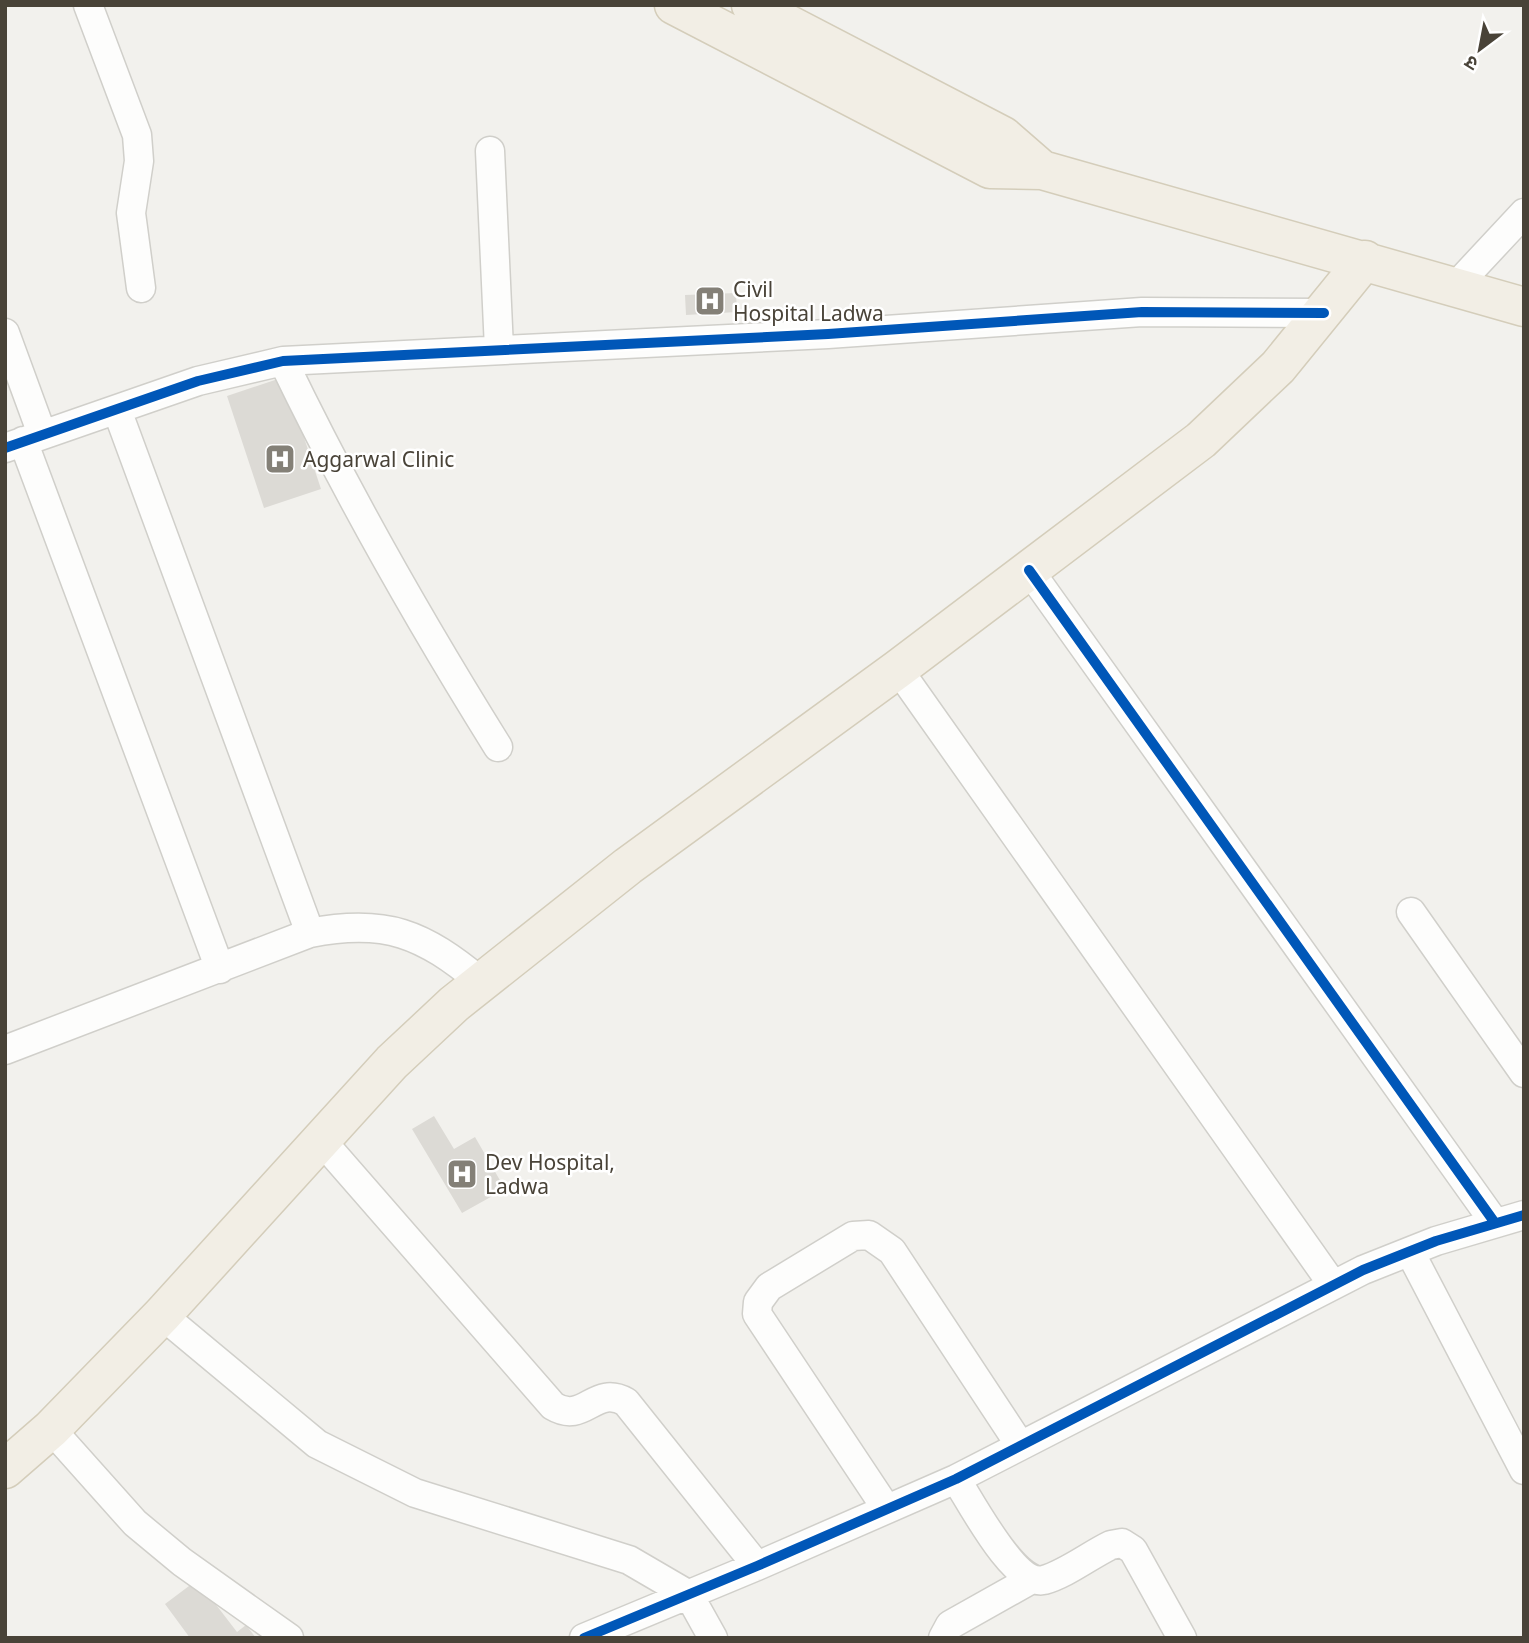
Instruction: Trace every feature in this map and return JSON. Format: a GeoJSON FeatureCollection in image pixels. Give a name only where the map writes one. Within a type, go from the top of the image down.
{"type":"FeatureCollection","features":[{"type":"Feature","properties":{"kind":"main road"},"geometry":{"type":"LineString","coordinates":[[674,5],[990,169],[1042,170],[1276,239],[1365,260],[1524,307]]}},
{"type":"Feature","properties":{"kind":"main road"},"geometry":{"type":"LineString","coordinates":[[751,5],[993,130],[1042,170]]}},
{"type":"Feature","properties":{"kind":"main road"},"geometry":{"type":"LineString","coordinates":[[5,1469],[51,1429],[162,1315],[391,1062],[481,982],[628,866],[898,669],[1200,440],[1278,366],[1365,260]]}},
{"type":"Feature","properties":{"kind":"street"},"geometry":{"type":"LineString","coordinates":[[88,5],[138,135],[139,161],[131,213],[141,288]]}},
{"type":"Feature","properties":{"kind":"street"},"geometry":{"type":"LineString","coordinates":[[490,151],[499,349]]}},
{"type":"Feature","properties":{"kind":"street"},"geometry":{"type":"LineString","coordinates":[[1455,287],[1524,213]]}},
{"type":"Feature","properties":{"kind":"street"},"geometry":{"type":"LineString","coordinates":[[23,441],[198,381],[283,361],[828,334],[1142,312],[1324,313]]}},
{"type":"Feature","properties":{"kind":"street"},"geometry":{"type":"LineString","coordinates":[[5,333],[23,441],[220,969]]}},
{"type":"Feature","properties":{"kind":"street"},"geometry":{"type":"LineString","coordinates":[[283,361],[334,468],[442,657],[498,747]]}},
{"type":"Feature","properties":{"kind":"street"},"geometry":{"type":"LineString","coordinates":[[117,410],[310,933]]}},
{"type":"Feature","properties":{"kind":"street"},"geometry":{"type":"LineString","coordinates":[[1029,570],[1495,1223]]}},
{"type":"Feature","properties":{"kind":"street"},"geometry":{"type":"LineString","coordinates":[[898,669],[1333,1284]]}},
{"type":"Feature","properties":{"kind":"street"},"geometry":{"type":"LineString","coordinates":[[1411,912],[1524,1073]]}},
{"type":"Feature","properties":{"kind":"street"},"geometry":{"type":"LineString","coordinates":[[5,1050],[310,933],[347,926],[402,933],[452,958],[481,982]]}},
{"type":"Feature","properties":{"kind":"street"},"geometry":{"type":"LineString","coordinates":[[321,1140],[553,1406],[565,1413],[575,1412],[606,1395],[614,1395],[626,1402],[757,1566]]}},
{"type":"Feature","properties":{"kind":"street"},"geometry":{"type":"LineString","coordinates":[[584,1638],[690,1595],[956,1479],[1333,1284],[1410,1252],[1524,1214]]}},
{"type":"Feature","properties":{"kind":"street"},"geometry":{"type":"LineString","coordinates":[[886,1508],[757,1314],[758,1302],[769,1287],[853,1236],[869,1235],[892,1251],[1020,1445]]}},
{"type":"Feature","properties":{"kind":"street"},"geometry":{"type":"LineString","coordinates":[[1410,1252],[1524,1470]]}},
{"type":"Feature","properties":{"kind":"street"},"geometry":{"type":"LineString","coordinates":[[162,1315],[307,1437],[353,1464],[415,1493],[629,1560],[690,1595],[713,1638]]}},
{"type":"Feature","properties":{"kind":"street"},"geometry":{"type":"LineString","coordinates":[[51,1429],[135,1523],[182,1562],[289,1638]]}},
{"type":"Feature","properties":{"kind":"street"},"geometry":{"type":"LineString","coordinates":[[956,1479],[1015,1569],[1030,1580]]}},
{"type":"Feature","properties":{"kind":"street"},"geometry":{"type":"LineString","coordinates":[[943,1638],[950,1625],[1030,1580],[1044,1580],[1111,1545],[1122,1544],[1133,1550],[1181,1638]]}},
{"type":"Feature","properties":{"kind":"building"},"geometry":{"type":"Polygon","coordinates":[[[736,293],[737,312],[686,315],[685,295],[736,293]]]}},
{"type":"Feature","properties":{"kind":"building"},"geometry":{"type":"Polygon","coordinates":[[[284,377],[321,489],[264,508],[227,396],[284,377]]]}},
{"type":"Feature","properties":{"kind":"building"},"geometry":{"type":"Polygon","coordinates":[[[434,1116],[454,1149],[475,1137],[505,1189],[462,1213],[412,1129],[434,1116]]]}},
{"type":"Feature","properties":{"kind":"building"},"geometry":{"type":"Polygon","coordinates":[[[197,1580],[237,1632],[246,1625],[256,1638],[190,1638],[165,1604],[197,1580]]]}},
{"type":"Feature","properties":{"kind":"cycle path"},"geometry":{"type":"LineString","coordinates":[[5,448],[198,381],[283,361],[828,334],[1142,312],[1324,313]]}},
{"type":"Feature","properties":{"kind":"cycle path"},"geometry":{"type":"LineString","coordinates":[[1029,570],[1495,1223]]}},
{"type":"Feature","properties":{"kind":"cycle path"},"geometry":{"type":"LineString","coordinates":[[584,1638],[956,1479],[1363,1270],[1436,1241],[1524,1215]]}},
{"type":"Feature","properties":{"kind":"place","name":"Civil Hospital Ladwa"},"geometry":{"type":"Point","coordinates":[710,301]}},
{"type":"Feature","properties":{"kind":"place","name":"Aggarwal Clinic"},"geometry":{"type":"Point","coordinates":[280,459]}},
{"type":"Feature","properties":{"kind":"place","name":"Dev Hospital, Ladwa"},"geometry":{"type":"Point","coordinates":[462,1174]}}]}
